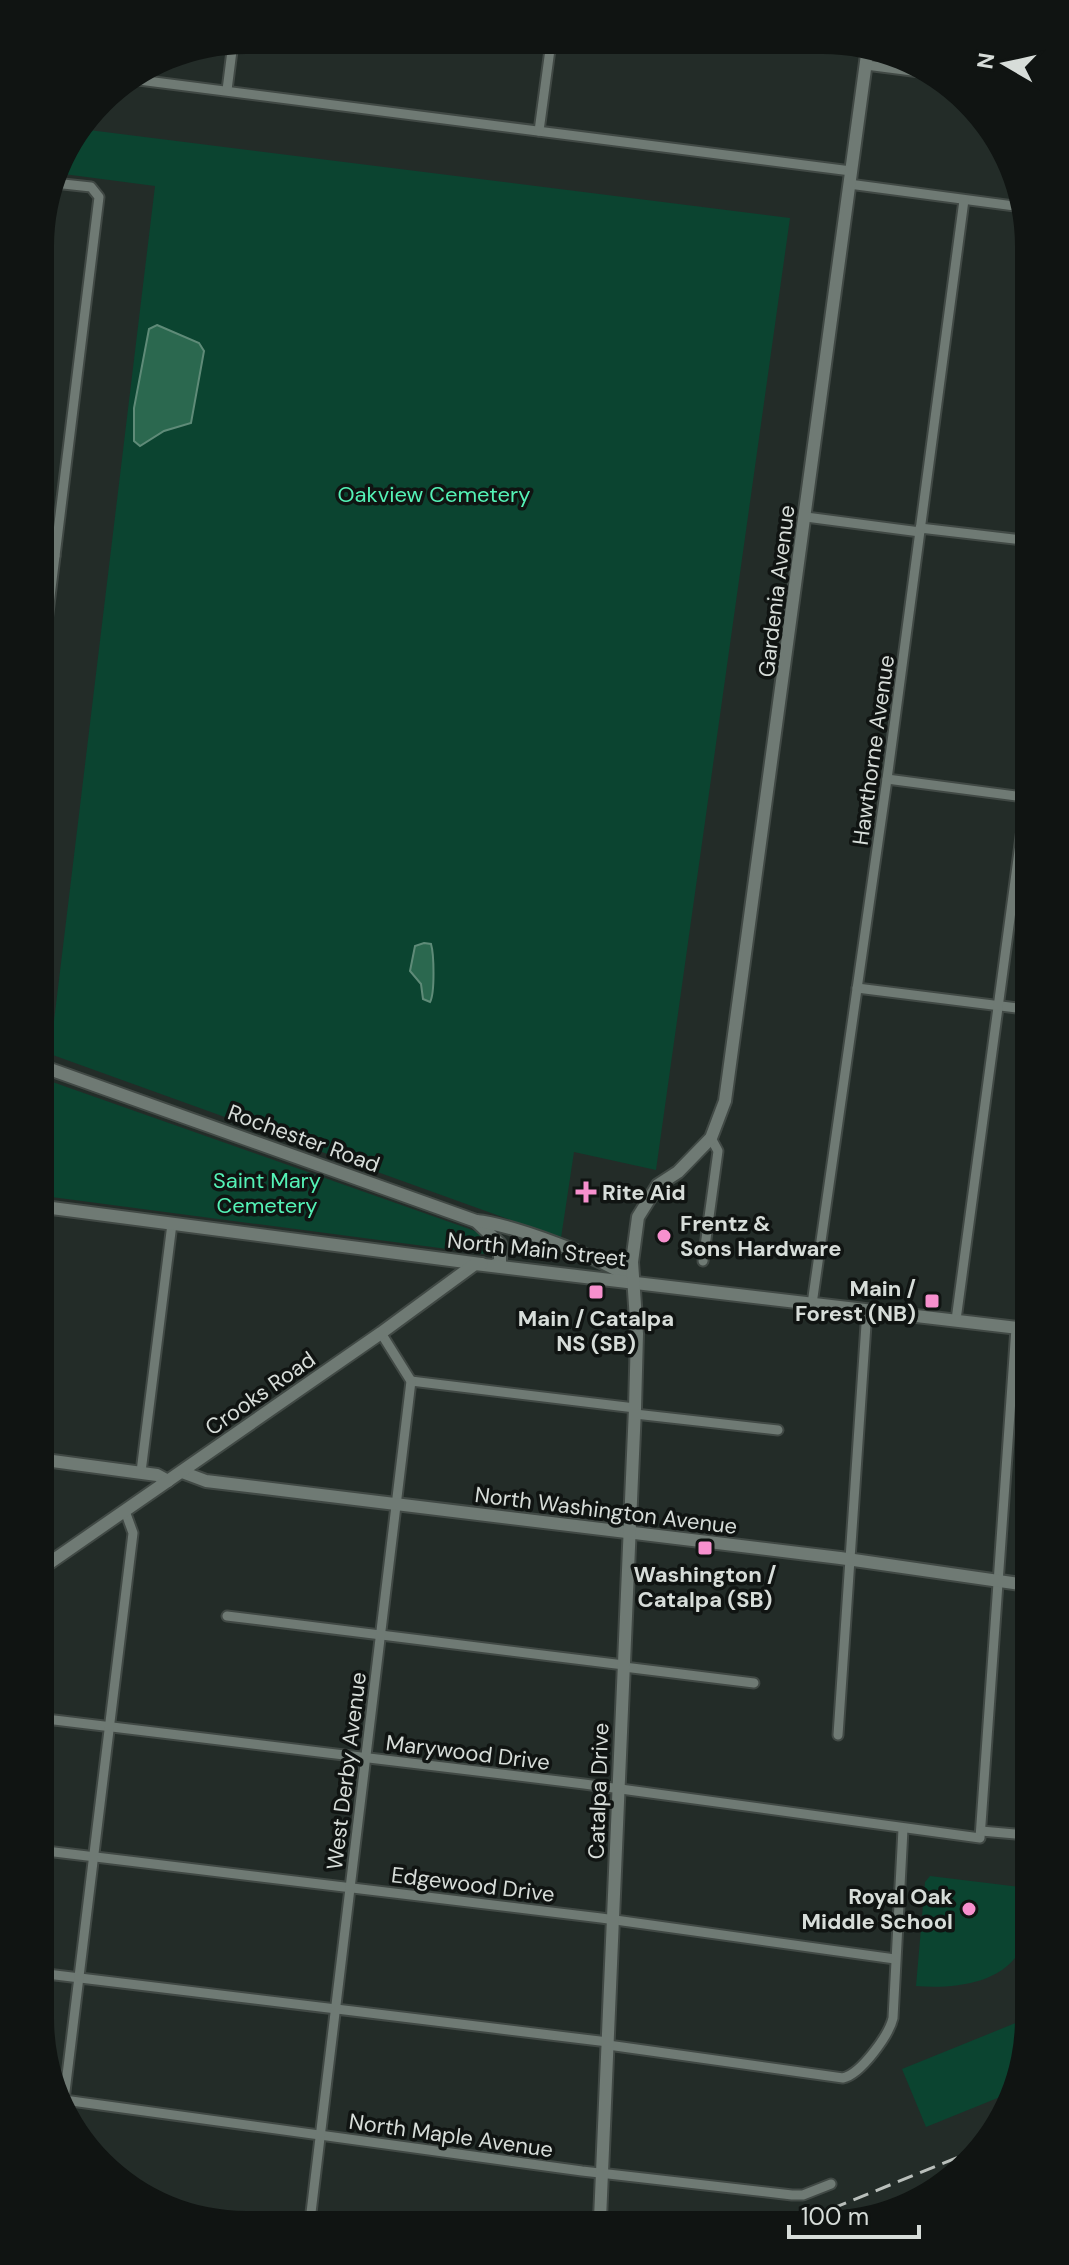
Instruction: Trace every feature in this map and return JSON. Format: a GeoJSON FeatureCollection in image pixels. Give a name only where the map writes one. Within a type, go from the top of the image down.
{"type":"FeatureCollection","features":[{"type":"Feature","properties":{"kind":"street"},"geometry":{"type":"LineString","coordinates":[[539,131],[549,54]]}},
{"type":"Feature","properties":{"kind":"street"},"geometry":{"type":"LineString","coordinates":[[227,90],[231,55]]}},
{"type":"Feature","properties":{"kind":"street","name":"Gardenia Avenue"},"geometry":{"type":"LineString","coordinates":[[636,1365],[633,1252],[644,1203],[658,1185],[678,1172],[711,1138],[722,1115],[726,1093],[867,60]]}},
{"type":"Feature","properties":{"kind":"street"},"geometry":{"type":"LineString","coordinates":[[866,65],[895,69]]}},
{"type":"Feature","properties":{"kind":"street"},"geometry":{"type":"LineString","coordinates":[[148,81],[539,131],[850,177],[964,200],[1010,206]]}},
{"type":"Feature","properties":{"kind":"street"},"geometry":{"type":"LineString","coordinates":[[54,564],[99,197],[97,191],[64,185]]}},
{"type":"Feature","properties":{"kind":"street","name":"Hawthorne Avenue"},"geometry":{"type":"LineString","coordinates":[[812,1304],[887,779],[964,200]]}},
{"type":"Feature","properties":{"kind":"street"},"geometry":{"type":"LineString","coordinates":[[806,517],[1015,539]]}},
{"type":"Feature","properties":{"kind":"street"},"geometry":{"type":"LineString","coordinates":[[887,779],[1015,796]]}},
{"type":"Feature","properties":{"kind":"street"},"geometry":{"type":"LineString","coordinates":[[956,1320],[1015,880]]}},
{"type":"Feature","properties":{"kind":"street"},"geometry":{"type":"LineString","coordinates":[[857,988],[1015,1008]]}},
{"type":"Feature","properties":{"kind":"street","name":"Rochester Road"},"geometry":{"type":"LineString","coordinates":[[54,1071],[476,1221],[537,1238],[616,1268],[634,1280]]}},
{"type":"Feature","properties":{"kind":"street","name":"Gardenia Avenue"},"geometry":{"type":"LineString","coordinates":[[703,1261],[718,1151],[711,1138]]}},
{"type":"Feature","properties":{"kind":"street","name":"North Main Street"},"geometry":{"type":"LineString","coordinates":[[54,1208],[475,1264]]}},
{"type":"Feature","properties":{"kind":"street"},"geometry":{"type":"LineString","coordinates":[[475,1264],[500,1266],[501,1250],[497,1239],[476,1221]]}},
{"type":"Feature","properties":{"kind":"street"},"geometry":{"type":"LineString","coordinates":[[141,1472],[172,1224]]}},
{"type":"Feature","properties":{"kind":"street","name":"Crooks Road"},"geometry":{"type":"LineString","coordinates":[[54,1560],[381,1333],[475,1264]]}},
{"type":"Feature","properties":{"kind":"street","name":"North Main Street"},"geometry":{"type":"LineString","coordinates":[[500,1266],[1015,1327]]}},
{"type":"Feature","properties":{"kind":"street"},"geometry":{"type":"LineString","coordinates":[[838,1735],[867,1310]]}},
{"type":"Feature","properties":{"kind":"street"},"geometry":{"type":"LineString","coordinates":[[381,1333],[411,1381],[778,1430]]}},
{"type":"Feature","properties":{"kind":"street","name":"Catalpa Drive"},"geometry":{"type":"LineString","coordinates":[[600,2211],[636,1365]]}},
{"type":"Feature","properties":{"kind":"street","name":"West Derby Avenue"},"geometry":{"type":"LineString","coordinates":[[311,2211],[411,1381]]}},
{"type":"Feature","properties":{"kind":"street"},"geometry":{"type":"LineString","coordinates":[[981,1835],[1015,1397]]}},
{"type":"Feature","properties":{"kind":"street"},"geometry":{"type":"LineString","coordinates":[[54,1461],[141,1472],[168,1481]]}},
{"type":"Feature","properties":{"kind":"street","name":"North Washington Avenue"},"geometry":{"type":"LineString","coordinates":[[182,1472],[206,1481],[850,1559],[1015,1583]]}},
{"type":"Feature","properties":{"kind":"street"},"geometry":{"type":"LineString","coordinates":[[66,2083],[133,1533],[125,1511]]}},
{"type":"Feature","properties":{"kind":"street"},"geometry":{"type":"LineString","coordinates":[[227,1616],[754,1683]]}},
{"type":"Feature","properties":{"kind":"street","name":"Marywood Drive"},"geometry":{"type":"LineString","coordinates":[[54,1720],[618,1790],[903,1829],[1015,1835]]}},
{"type":"Feature","properties":{"kind":"street"},"geometry":{"type":"LineString","coordinates":[[54,1975],[608,2043],[843,2078],[854,2074],[892,2024],[903,1829]]}},
{"type":"Feature","properties":{"kind":"street","name":"Edgewood Drive"},"geometry":{"type":"LineString","coordinates":[[54,1852],[613,1919],[895,1959]]}},
{"type":"Feature","properties":{"kind":"street","name":"North Maple Avenue"},"geometry":{"type":"LineString","coordinates":[[73,2101],[792,2195],[803,2195],[831,2184]]}},
{"type":"Feature","properties":{"kind":"green space","name":"Oakview Cemetery"},"geometry":{"type":"Polygon","coordinates":[[[93,131],[790,218],[656,1170],[574,1152],[561,1238],[54,1055],[54,1021],[155,186],[68,175],[93,131]]]}},
{"type":"Feature","properties":{"kind":"green space","name":"Saint Mary Cemetery"},"geometry":{"type":"Polygon","coordinates":[[[54,1083],[475,1231],[492,1241],[485,1254],[54,1197],[54,1083]]]}},
{"type":"Feature","properties":{"kind":"green space"},"geometry":{"type":"Polygon","coordinates":[[[930,1876],[1015,1886],[1015,1957],[1011,1962],[998,1972],[967,1984],[916,1986],[925,1882],[930,1876]]]}},
{"type":"Feature","properties":{"kind":"green space"},"geometry":{"type":"Polygon","coordinates":[[[1015,2023],[1011,2056],[997,2098],[926,2127],[902,2069],[1015,2023]]]}},
{"type":"Feature","properties":{"kind":"shaded area"},"geometry":{"type":"Polygon","coordinates":[[[157,325],[199,343],[204,351],[191,423],[164,431],[140,446],[134,441],[134,408],[149,329],[157,325]]]}},
{"type":"Feature","properties":{"kind":"shaded area"},"geometry":{"type":"Polygon","coordinates":[[[431,944],[433,956],[430,1002],[423,999],[421,984],[410,971],[415,946],[431,944]]]}},
{"type":"Feature","properties":{"kind":"railway"},"geometry":{"type":"LineString","coordinates":[[827,2211],[955,2158]]}},
{"type":"Feature","properties":{"kind":"place","name":"Rite Aid"},"geometry":{"type":"Point","coordinates":[586,1192]}},
{"type":"Feature","properties":{"kind":"place","name":"Frentz & Sons Hardware"},"geometry":{"type":"Point","coordinates":[664,1236]}},
{"type":"Feature","properties":{"kind":"place","name":"Main / Catalpa NS (SB)"},"geometry":{"type":"Point","coordinates":[596,1292]}},
{"type":"Feature","properties":{"kind":"place","name":"Main / Forest (NB)"},"geometry":{"type":"Point","coordinates":[932,1301]}},
{"type":"Feature","properties":{"kind":"place","name":"Washington / Catalpa (SB)"},"geometry":{"type":"Point","coordinates":[705,1548]}},
{"type":"Feature","properties":{"kind":"place","name":"Royal Oak Middle School"},"geometry":{"type":"Point","coordinates":[969,1909]}}]}
